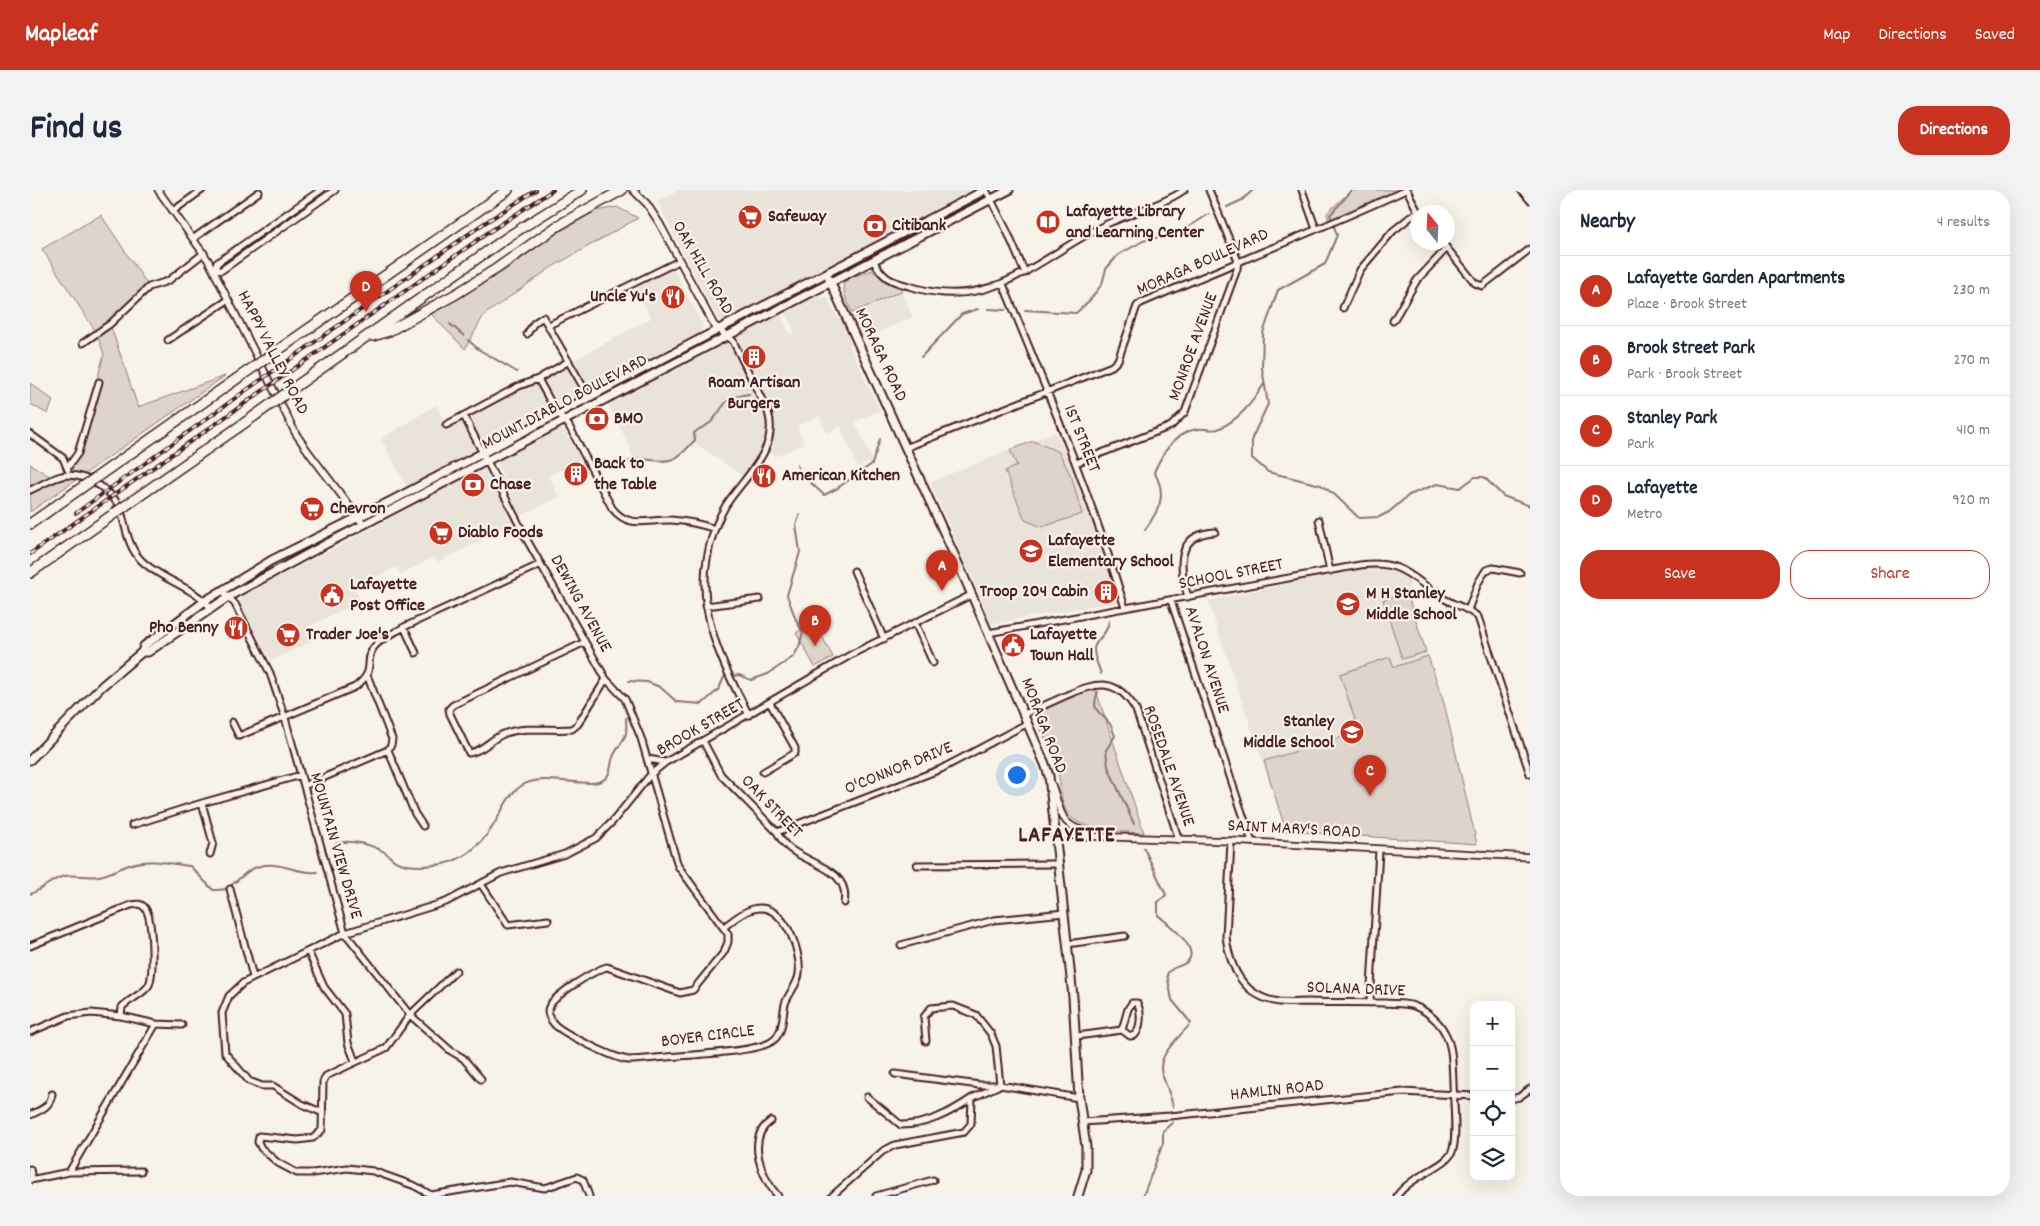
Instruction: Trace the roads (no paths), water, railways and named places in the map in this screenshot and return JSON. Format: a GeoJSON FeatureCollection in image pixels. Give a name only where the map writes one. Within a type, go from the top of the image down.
{"type":"FeatureCollection","features":[{"type":"Feature","properties":{"kind":"highway"},"geometry":{"type":"LineString","coordinates":[[30,524],[508,190]]}},
{"type":"Feature","properties":{"kind":"highway"},"geometry":{"type":"LineString","coordinates":[[30,573],[509,236],[582,190]]}},
{"type":"Feature","properties":{"kind":"highway"},"geometry":{"type":"LineString","coordinates":[[361,341],[390,331],[456,294],[558,226],[622,190]]}},
{"type":"Feature","properties":{"kind":"main road","name":"MOUNT DIABLO BOULEVARD"},"geometry":{"type":"LineString","coordinates":[[30,760],[102,686],[142,652],[144,646],[205,601],[272,560],[558,414],[985,190]]}},
{"type":"Feature","properties":{"kind":"main road","name":"MOUNT DIABLO BOULEVARD"},"geometry":{"type":"LineString","coordinates":[[142,652],[148,652],[228,597],[1008,190]]}},
{"type":"Feature","properties":{"kind":"main road","name":"MORAGA ROAD"},"geometry":{"type":"LineString","coordinates":[[826,273],[1028,723],[1049,776],[1077,1036],[1079,1098],[1083,1122],[1086,1170],[1078,1196]]}},
{"type":"Feature","properties":{"kind":"main road"},"geometry":{"type":"LineString","coordinates":[[488,460],[492,453],[509,443],[511,438]]}},
{"type":"Feature","properties":{"kind":"main road"},"geometry":{"type":"LineString","coordinates":[[463,474],[465,468],[483,458],[484,452]]}},
{"type":"Feature","properties":{"kind":"street","name":"HAPPY VALLEY ROAD"},"geometry":{"type":"LineString","coordinates":[[158,190],[204,253],[296,434],[325,476],[364,525]]}},
{"type":"Feature","properties":{"kind":"street"},"geometry":{"type":"LineString","coordinates":[[173,211],[202,190]]}},
{"type":"Feature","properties":{"kind":"street"},"geometry":{"type":"LineString","coordinates":[[321,190],[217,263],[214,271],[222,270],[335,190]]}},
{"type":"Feature","properties":{"kind":"street","name":"OAK HILL ROAD"},"geometry":{"type":"LineString","coordinates":[[633,190],[653,214],[714,324],[727,336]]}},
{"type":"Feature","properties":{"kind":"street"},"geometry":{"type":"LineString","coordinates":[[985,190],[1008,231],[1025,273]]}},
{"type":"Feature","properties":{"kind":"street"},"geometry":{"type":"LineString","coordinates":[[873,260],[882,276],[890,280],[938,293],[958,294],[977,291],[1003,284],[1025,273],[1106,224],[1184,190]]}},
{"type":"Feature","properties":{"kind":"street"},"geometry":{"type":"LineString","coordinates":[[1209,190],[1238,261]]}},
{"type":"Feature","properties":{"kind":"street"},"geometry":{"type":"LineString","coordinates":[[1302,190],[1316,230]]}},
{"type":"Feature","properties":{"kind":"street"},"geometry":{"type":"LineString","coordinates":[[1407,190],[1414,205]]}},
{"type":"Feature","properties":{"kind":"street","name":"MORAGA BOULEVARD"},"geometry":{"type":"LineString","coordinates":[[905,448],[1116,364],[1138,306],[1141,303],[1407,190]]}},
{"type":"Feature","properties":{"kind":"street"},"geometry":{"type":"LineString","coordinates":[[1521,190],[1530,200]]}},
{"type":"Feature","properties":{"kind":"street"},"geometry":{"type":"LineString","coordinates":[[194,238],[259,192]]}},
{"type":"Feature","properties":{"kind":"street"},"geometry":{"type":"LineString","coordinates":[[1343,308],[1360,270],[1393,231],[1410,218]]}},
{"type":"Feature","properties":{"kind":"street"},"geometry":{"type":"LineString","coordinates":[[1449,250],[1475,283],[1482,286],[1530,249]]}},
{"type":"Feature","properties":{"kind":"street"},"geometry":{"type":"LineString","coordinates":[[1393,321],[1417,280],[1445,250]]}},
{"type":"Feature","properties":{"kind":"street"},"geometry":{"type":"LineString","coordinates":[[83,343],[110,324],[149,287],[168,281],[204,253]]}},
{"type":"Feature","properties":{"kind":"street"},"geometry":{"type":"LineString","coordinates":[[548,325],[679,261]]}},
{"type":"Feature","properties":{"kind":"street","name":"MONROE AVENUE"},"geometry":{"type":"LineString","coordinates":[[1076,463],[1171,426],[1185,412],[1238,261]]}},
{"type":"Feature","properties":{"kind":"street","name":"1ST STREET"},"geometry":{"type":"LineString","coordinates":[[1003,284],[1076,463],[1103,536],[1125,608]]}},
{"type":"Feature","properties":{"kind":"street"},"geometry":{"type":"LineString","coordinates":[[168,340],[228,300]]}},
{"type":"Feature","properties":{"kind":"street"},"geometry":{"type":"LineString","coordinates":[[527,334],[534,322],[543,317],[589,397]]}},
{"type":"Feature","properties":{"kind":"street"},"geometry":{"type":"LineString","coordinates":[[727,336],[733,341],[768,412],[772,429],[766,449],[726,506],[715,528],[706,561],[706,606],[716,643],[749,715]]}},
{"type":"Feature","properties":{"kind":"street"},"geometry":{"type":"LineString","coordinates":[[446,425],[519,386],[538,379],[569,361]]}},
{"type":"Feature","properties":{"kind":"street"},"geometry":{"type":"LineString","coordinates":[[538,379],[558,414],[569,426],[618,516],[635,522],[672,520],[715,528]]}},
{"type":"Feature","properties":{"kind":"street"},"geometry":{"type":"LineString","coordinates":[[68,467],[78,453],[99,382]]}},
{"type":"Feature","properties":{"kind":"street","name":"DEWING AVENUE"},"geometry":{"type":"LineString","coordinates":[[464,416],[484,452],[518,524],[606,679],[625,699],[648,760],[678,866],[724,927]]}},
{"type":"Feature","properties":{"kind":"street"},"geometry":{"type":"LineString","coordinates":[[30,434],[63,458],[68,467],[68,475]]}},
{"type":"Feature","properties":{"kind":"street"},"geometry":{"type":"LineString","coordinates":[[30,490],[68,475],[100,485],[120,508],[129,539],[138,558],[205,601],[211,608]]}},
{"type":"Feature","properties":{"kind":"street"},"geometry":{"type":"LineString","coordinates":[[1319,520],[1330,571]]}},
{"type":"Feature","properties":{"kind":"street"},"geometry":{"type":"LineString","coordinates":[[1188,597],[1182,569],[1185,546],[1196,535],[1204,532],[1215,532]]}},
{"type":"Feature","properties":{"kind":"street","name":"SCHOOL STREET"},"geometry":{"type":"LineString","coordinates":[[988,633],[1373,563],[1392,566],[1406,571],[1445,599],[1468,610]]}},
{"type":"Feature","properties":{"kind":"street"},"geometry":{"type":"LineString","coordinates":[[232,722],[239,736],[355,687],[367,675],[370,667],[370,655],[374,646],[404,627],[541,564]]}},
{"type":"Feature","properties":{"kind":"street"},"geometry":{"type":"LineString","coordinates":[[1520,573],[1493,568],[1486,570],[1478,583],[1468,610],[1478,617],[1482,627],[1530,774]]}},
{"type":"Feature","properties":{"kind":"street"},"geometry":{"type":"LineString","coordinates":[[854,571],[884,638]]}},
{"type":"Feature","properties":{"kind":"street","name":"MOUNTAIN VIEW DRIVE"},"geometry":{"type":"LineString","coordinates":[[222,590],[235,604],[267,666],[285,718],[345,933],[410,1015],[438,1040],[463,1058],[481,1079]]}},
{"type":"Feature","properties":{"kind":"street","name":"BROOK STREET"},"geometry":{"type":"LineString","coordinates":[[323,1113],[302,1104],[272,1086],[262,1086],[249,1081],[225,1054],[222,1013],[226,1001],[233,991],[253,977],[345,933],[446,902],[515,868],[564,854],[596,838],[613,822],[651,774],[666,762],[770,703],[813,676],[971,595]]}},
{"type":"Feature","properties":{"kind":"street"},"geometry":{"type":"LineString","coordinates":[[706,606],[760,599]]}},
{"type":"Feature","properties":{"kind":"street","name":"AVALON AVENUE"},"geometry":{"type":"LineString","coordinates":[[1171,601],[1252,842]]}},
{"type":"Feature","properties":{"kind":"street"},"geometry":{"type":"LineString","coordinates":[[915,623],[933,663]]}},
{"type":"Feature","properties":{"kind":"street"},"geometry":{"type":"LineString","coordinates":[[404,627],[416,652]]}},
{"type":"Feature","properties":{"kind":"street"},"geometry":{"type":"LineString","coordinates":[[585,642],[453,705],[449,709],[450,714],[470,753],[480,751],[505,733],[522,729],[572,729],[578,724],[606,679]]}},
{"type":"Feature","properties":{"kind":"street"},"geometry":{"type":"LineString","coordinates":[[304,786],[388,750],[391,745],[392,739],[367,675]]}},
{"type":"Feature","properties":{"kind":"street","name":"ROSEDALE AVENUE"},"geometry":{"type":"LineString","coordinates":[[1024,714],[1086,687],[1098,684],[1116,688],[1124,694],[1136,710],[1179,840]]}},
{"type":"Feature","properties":{"kind":"street"},"geometry":{"type":"LineString","coordinates":[[763,772],[795,752],[795,748],[770,703]]}},
{"type":"Feature","properties":{"kind":"street","name":"O'CONNOR DRIVE"},"geometry":{"type":"LineString","coordinates":[[777,832],[941,770],[1028,723]]}},
{"type":"Feature","properties":{"kind":"street","name":"OAK STREET"},"geometry":{"type":"LineString","coordinates":[[703,741],[721,776],[777,832],[790,849],[818,863],[837,878],[844,886],[846,895],[844,902]]}},
{"type":"Feature","properties":{"kind":"street"},"geometry":{"type":"LineString","coordinates":[[388,750],[415,814],[423,826]]}},
{"type":"Feature","properties":{"kind":"street"},"geometry":{"type":"LineString","coordinates":[[648,760],[666,762]]}},
{"type":"Feature","properties":{"kind":"street"},"geometry":{"type":"LineString","coordinates":[[132,825],[202,803],[301,776]]}},
{"type":"Feature","properties":{"kind":"street"},"geometry":{"type":"LineString","coordinates":[[1049,776],[1060,812],[1066,823],[1073,828],[1108,838]]}},
{"type":"Feature","properties":{"kind":"street"},"geometry":{"type":"LineString","coordinates":[[202,803],[213,843],[210,854]]}},
{"type":"Feature","properties":{"kind":"street","name":"SAINT MARY'S ROAD"},"geometry":{"type":"LineString","coordinates":[[1056,835],[1231,841],[1379,850],[1530,856]]}},
{"type":"Feature","properties":{"kind":"street","name":"SOLANA DRIVE"},"geometry":{"type":"LineString","coordinates":[[1231,841],[1226,937],[1231,963],[1239,978],[1262,997],[1280,1002],[1412,1005],[1428,1013],[1445,1032],[1450,1044],[1452,1059],[1454,1137],[1452,1153],[1447,1160],[1413,1179],[1397,1196]]}},
{"type":"Feature","properties":{"kind":"street"},"geometry":{"type":"LineString","coordinates":[[1370,1003],[1379,850]]}},
{"type":"Feature","properties":{"kind":"street"},"geometry":{"type":"LineString","coordinates":[[917,865],[1058,864]]}},
{"type":"Feature","properties":{"kind":"street"},"geometry":{"type":"LineString","coordinates":[[481,884],[508,926],[548,920]]}},
{"type":"Feature","properties":{"kind":"street"},"geometry":{"type":"LineString","coordinates":[[230,889],[253,977]]}},
{"type":"Feature","properties":{"kind":"street"},"geometry":{"type":"LineString","coordinates":[[30,946],[132,905],[139,904],[144,907],[147,912],[151,943],[150,983],[146,989],[122,1007],[121,1016]]}},
{"type":"Feature","properties":{"kind":"street","name":"BOYER CIRCLE"},"geometry":{"type":"LineString","coordinates":[[765,908],[782,919],[798,951],[799,975],[786,1002],[780,1033],[770,1043],[713,1053],[627,1060],[589,1046],[556,1025],[550,1018],[548,1012],[549,1005],[558,996],[597,970],[607,967],[680,993],[693,990],[724,952],[728,942],[724,927],[738,916],[754,909],[765,908]]}},
{"type":"Feature","properties":{"kind":"street"},"geometry":{"type":"LineString","coordinates":[[901,945],[994,920],[1064,913]]}},
{"type":"Feature","properties":{"kind":"street"},"geometry":{"type":"LineString","coordinates":[[1067,944],[1125,936]]}},
{"type":"Feature","properties":{"kind":"street"},"geometry":{"type":"LineString","coordinates":[[308,951],[324,987],[345,1014],[348,1043],[355,1061]]}},
{"type":"Feature","properties":{"kind":"street"},"geometry":{"type":"LineString","coordinates":[[456,971],[410,1015],[386,1048],[375,1055],[355,1061],[326,1076],[323,1082],[322,1130],[313,1138],[298,1140],[259,1136],[258,1142],[261,1148],[278,1163],[297,1172],[313,1173],[347,1168],[374,1171],[415,1186],[432,1195],[510,1182],[545,1188],[577,1176],[582,1180],[589,1196]]}},
{"type":"Feature","properties":{"kind":"street"},"geometry":{"type":"LineString","coordinates":[[1077,1036],[1122,1030],[1130,1036],[1135,1035],[1139,1031],[1140,1008],[1137,1003],[1132,1003],[1128,1009],[1122,1030]]}},
{"type":"Feature","properties":{"kind":"street"},"geometry":{"type":"LineString","coordinates":[[926,1041],[924,1017],[931,1008],[953,1006],[976,1015],[991,1034],[996,1046],[1000,1085]]}},
{"type":"Feature","properties":{"kind":"street"},"geometry":{"type":"LineString","coordinates":[[30,1032],[68,1016],[91,1013],[121,1016],[156,1024],[182,1025]]}},
{"type":"Feature","properties":{"kind":"street"},"geometry":{"type":"LineString","coordinates":[[69,1172],[156,1024]]}},
{"type":"Feature","properties":{"kind":"street"},"geometry":{"type":"LineString","coordinates":[[896,1074],[980,1085],[1000,1085],[1079,1098]]}},
{"type":"Feature","properties":{"kind":"street"},"geometry":{"type":"LineString","coordinates":[[867,1097],[900,1126],[916,1125],[954,1111],[972,1098],[1000,1085]]}},
{"type":"Feature","properties":{"kind":"street"},"geometry":{"type":"LineString","coordinates":[[1515,1098],[1519,1097],[1530,1089]]}},
{"type":"Feature","properties":{"kind":"street","name":"HAMLIN ROAD"},"geometry":{"type":"LineString","coordinates":[[1083,1122],[1170,1116],[1404,1092],[1470,1096]]}},
{"type":"Feature","properties":{"kind":"street"},"geometry":{"type":"LineString","coordinates":[[30,1115],[46,1108],[50,1103],[52,1094]]}},
{"type":"Feature","properties":{"kind":"street"},"geometry":{"type":"LineString","coordinates":[[832,1196],[882,1151],[895,1145],[964,1132],[971,1124],[972,1098]]}},
{"type":"Feature","properties":{"kind":"street"},"geometry":{"type":"LineString","coordinates":[[771,1121],[765,1125],[761,1134],[758,1158],[767,1181],[778,1196]]}},
{"type":"Feature","properties":{"kind":"street"},"geometry":{"type":"LineString","coordinates":[[30,1169],[31,1180],[69,1172],[141,1171]]}},
{"type":"Feature","properties":{"kind":"street"},"geometry":{"type":"LineString","coordinates":[[876,1196],[933,1180]]}},
{"type":"Feature","properties":{"kind":"waterway"},"geometry":{"type":"LineString","coordinates":[[1227,207],[1242,200],[1253,190]]}},
{"type":"Feature","properties":{"kind":"waterway"},"geometry":{"type":"LineString","coordinates":[[1352,190],[1330,215],[1337,235],[1325,264],[1278,290],[1263,333],[1262,368],[1268,404],[1252,438],[1252,458],[1268,472],[1321,485],[1335,495],[1359,518],[1379,517],[1389,512],[1409,495],[1437,484],[1460,488],[1475,477],[1484,477],[1503,496],[1530,506]]}},
{"type":"Feature","properties":{"kind":"waterway"},"geometry":{"type":"LineString","coordinates":[[1025,310],[1076,313],[1090,300],[1102,284],[1106,269],[1118,255],[1143,241],[1182,231],[1209,214]]}},
{"type":"Feature","properties":{"kind":"waterway"},"geometry":{"type":"LineString","coordinates":[[921,357],[962,314],[978,309]]}},
{"type":"Feature","properties":{"kind":"waterway"},"geometry":{"type":"LineString","coordinates":[[988,309],[1005,310]]}},
{"type":"Feature","properties":{"kind":"waterway"},"geometry":{"type":"LineString","coordinates":[[450,324],[464,336]]}},
{"type":"Feature","properties":{"kind":"waterway"},"geometry":{"type":"LineString","coordinates":[[468,340],[478,349],[517,372]]}},
{"type":"Feature","properties":{"kind":"waterway"},"geometry":{"type":"LineString","coordinates":[[1145,530],[1158,509],[1160,502],[1160,488],[1154,472],[1171,444],[1191,430],[1216,430],[1226,425],[1239,416],[1264,384]]}},
{"type":"Feature","properties":{"kind":"waterway"},"geometry":{"type":"LineString","coordinates":[[626,463],[638,459],[667,461],[676,458],[695,440],[694,433],[710,423],[727,401],[749,394]]}},
{"type":"Feature","properties":{"kind":"waterway"},"geometry":{"type":"LineString","coordinates":[[797,465],[800,473],[824,495],[872,464],[880,439]]}},
{"type":"Feature","properties":{"kind":"waterway"},"geometry":{"type":"LineString","coordinates":[[629,681],[647,682],[660,687],[677,702],[702,704],[719,689],[724,677],[739,675],[751,680],[768,674],[793,657],[799,647],[803,632],[796,620],[787,595],[800,552],[796,525],[800,514]]}},
{"type":"Feature","properties":{"kind":"waterway"},"geometry":{"type":"LineString","coordinates":[[1101,674],[1094,650],[1096,643],[1106,631],[1109,621]]}},
{"type":"Feature","properties":{"kind":"waterway"},"geometry":{"type":"LineString","coordinates":[[1098,692],[1095,704],[1097,711],[1110,724],[1115,736],[1106,750],[1108,767],[1134,824]]}},
{"type":"Feature","properties":{"kind":"waterway"},"geometry":{"type":"LineString","coordinates":[[335,844],[354,842],[375,847],[386,853],[393,860],[408,865],[443,864],[460,858],[475,848],[493,827],[510,797],[521,786],[542,780],[590,783],[599,782],[606,778],[614,754],[625,736],[626,718]]}},
{"type":"Feature","properties":{"kind":"waterway"},"geometry":{"type":"LineString","coordinates":[[1144,848],[1166,895],[1158,902],[1158,915],[1181,936],[1190,950],[1187,962],[1172,969],[1167,974],[1172,1000],[1191,1023],[1165,1053],[1162,1060],[1162,1074],[1173,1107]]}},
{"type":"Feature","properties":{"kind":"waterway"},"geometry":{"type":"LineString","coordinates":[[30,894],[64,876],[99,876],[139,862],[161,862],[190,866],[213,890],[225,889],[245,873],[260,866],[275,865],[317,872]]}},
{"type":"Feature","properties":{"kind":"waterway"},"geometry":{"type":"LineString","coordinates":[[1143,1196],[1163,1143],[1163,1131],[1173,1122]]}},
{"type":"Feature","properties":{"kind":"railway"},"geometry":{"type":"LineString","coordinates":[[76,513],[245,391],[483,224],[536,190]]}},
{"type":"Feature","properties":{"kind":"railway"},"geometry":{"type":"LineString","coordinates":[[30,554],[489,232],[553,190]]}},
{"type":"Feature","properties":{"kind":"place","name":"Safeway"},"geometry":{"type":"Point","coordinates":[750,217]}},
{"type":"Feature","properties":{"kind":"place","name":"Lafayette Library and Learning Center"},"geometry":{"type":"Point","coordinates":[1048,222]}},
{"type":"Feature","properties":{"kind":"place","name":"Citibank"},"geometry":{"type":"Point","coordinates":[875,226]}},
{"type":"Feature","properties":{"kind":"place","name":"Uncle Yu's"},"geometry":{"type":"Point","coordinates":[673,297]}},
{"type":"Feature","properties":{"kind":"place","name":"Lafayette"},"geometry":{"type":"Point","coordinates":[366,312]}},
{"type":"Feature","properties":{"kind":"place","name":"Roam Artisan Burgers"},"geometry":{"type":"Point","coordinates":[754,357]}},
{"type":"Feature","properties":{"kind":"place","name":"BMO"},"geometry":{"type":"Point","coordinates":[597,419]}},
{"type":"Feature","properties":{"kind":"place","name":"Back to the Table"},"geometry":{"type":"Point","coordinates":[576,474]}},
{"type":"Feature","properties":{"kind":"place","name":"American Kitchen"},"geometry":{"type":"Point","coordinates":[764,476]}},
{"type":"Feature","properties":{"kind":"place","name":"Chase"},"geometry":{"type":"Point","coordinates":[473,485]}},
{"type":"Feature","properties":{"kind":"place","name":"Chevron"},"geometry":{"type":"Point","coordinates":[312,509]}},
{"type":"Feature","properties":{"kind":"place","name":"Diablo Foods"},"geometry":{"type":"Point","coordinates":[441,533]}},
{"type":"Feature","properties":{"kind":"place","name":"Lafayette Elementary School"},"geometry":{"type":"Point","coordinates":[1031,551]}},
{"type":"Feature","properties":{"kind":"place","name":"Lafayette Garden Apartments"},"geometry":{"type":"Point","coordinates":[942,591]}},
{"type":"Feature","properties":{"kind":"place","name":"Troop 204 Cabin"},"geometry":{"type":"Point","coordinates":[1106,592]}},
{"type":"Feature","properties":{"kind":"place","name":"Lafayette Post Office"},"geometry":{"type":"Point","coordinates":[332,595]}},
{"type":"Feature","properties":{"kind":"place","name":"M H Stanley Middle School"},"geometry":{"type":"Point","coordinates":[1348,604]}},
{"type":"Feature","properties":{"kind":"place","name":"Pho Benny"},"geometry":{"type":"Point","coordinates":[236,628]}},
{"type":"Feature","properties":{"kind":"place","name":"Trader Joe's"},"geometry":{"type":"Point","coordinates":[288,635]}},
{"type":"Feature","properties":{"kind":"place","name":"Lafayette Town Hall"},"geometry":{"type":"Point","coordinates":[1013,645]}},
{"type":"Feature","properties":{"kind":"place","name":"Brook Street Park"},"geometry":{"type":"Point","coordinates":[815,646]}},
{"type":"Feature","properties":{"kind":"place","name":"Stanley Middle School"},"geometry":{"type":"Point","coordinates":[1352,732]}},
{"type":"Feature","properties":{"kind":"place","name":"Stanley Park"},"geometry":{"type":"Point","coordinates":[1370,796]}},
{"type":"Feature","properties":{"kind":"district","name":"LAFAYETTE"},"geometry":{"type":"Point","coordinates":[1067,836]}}]}
